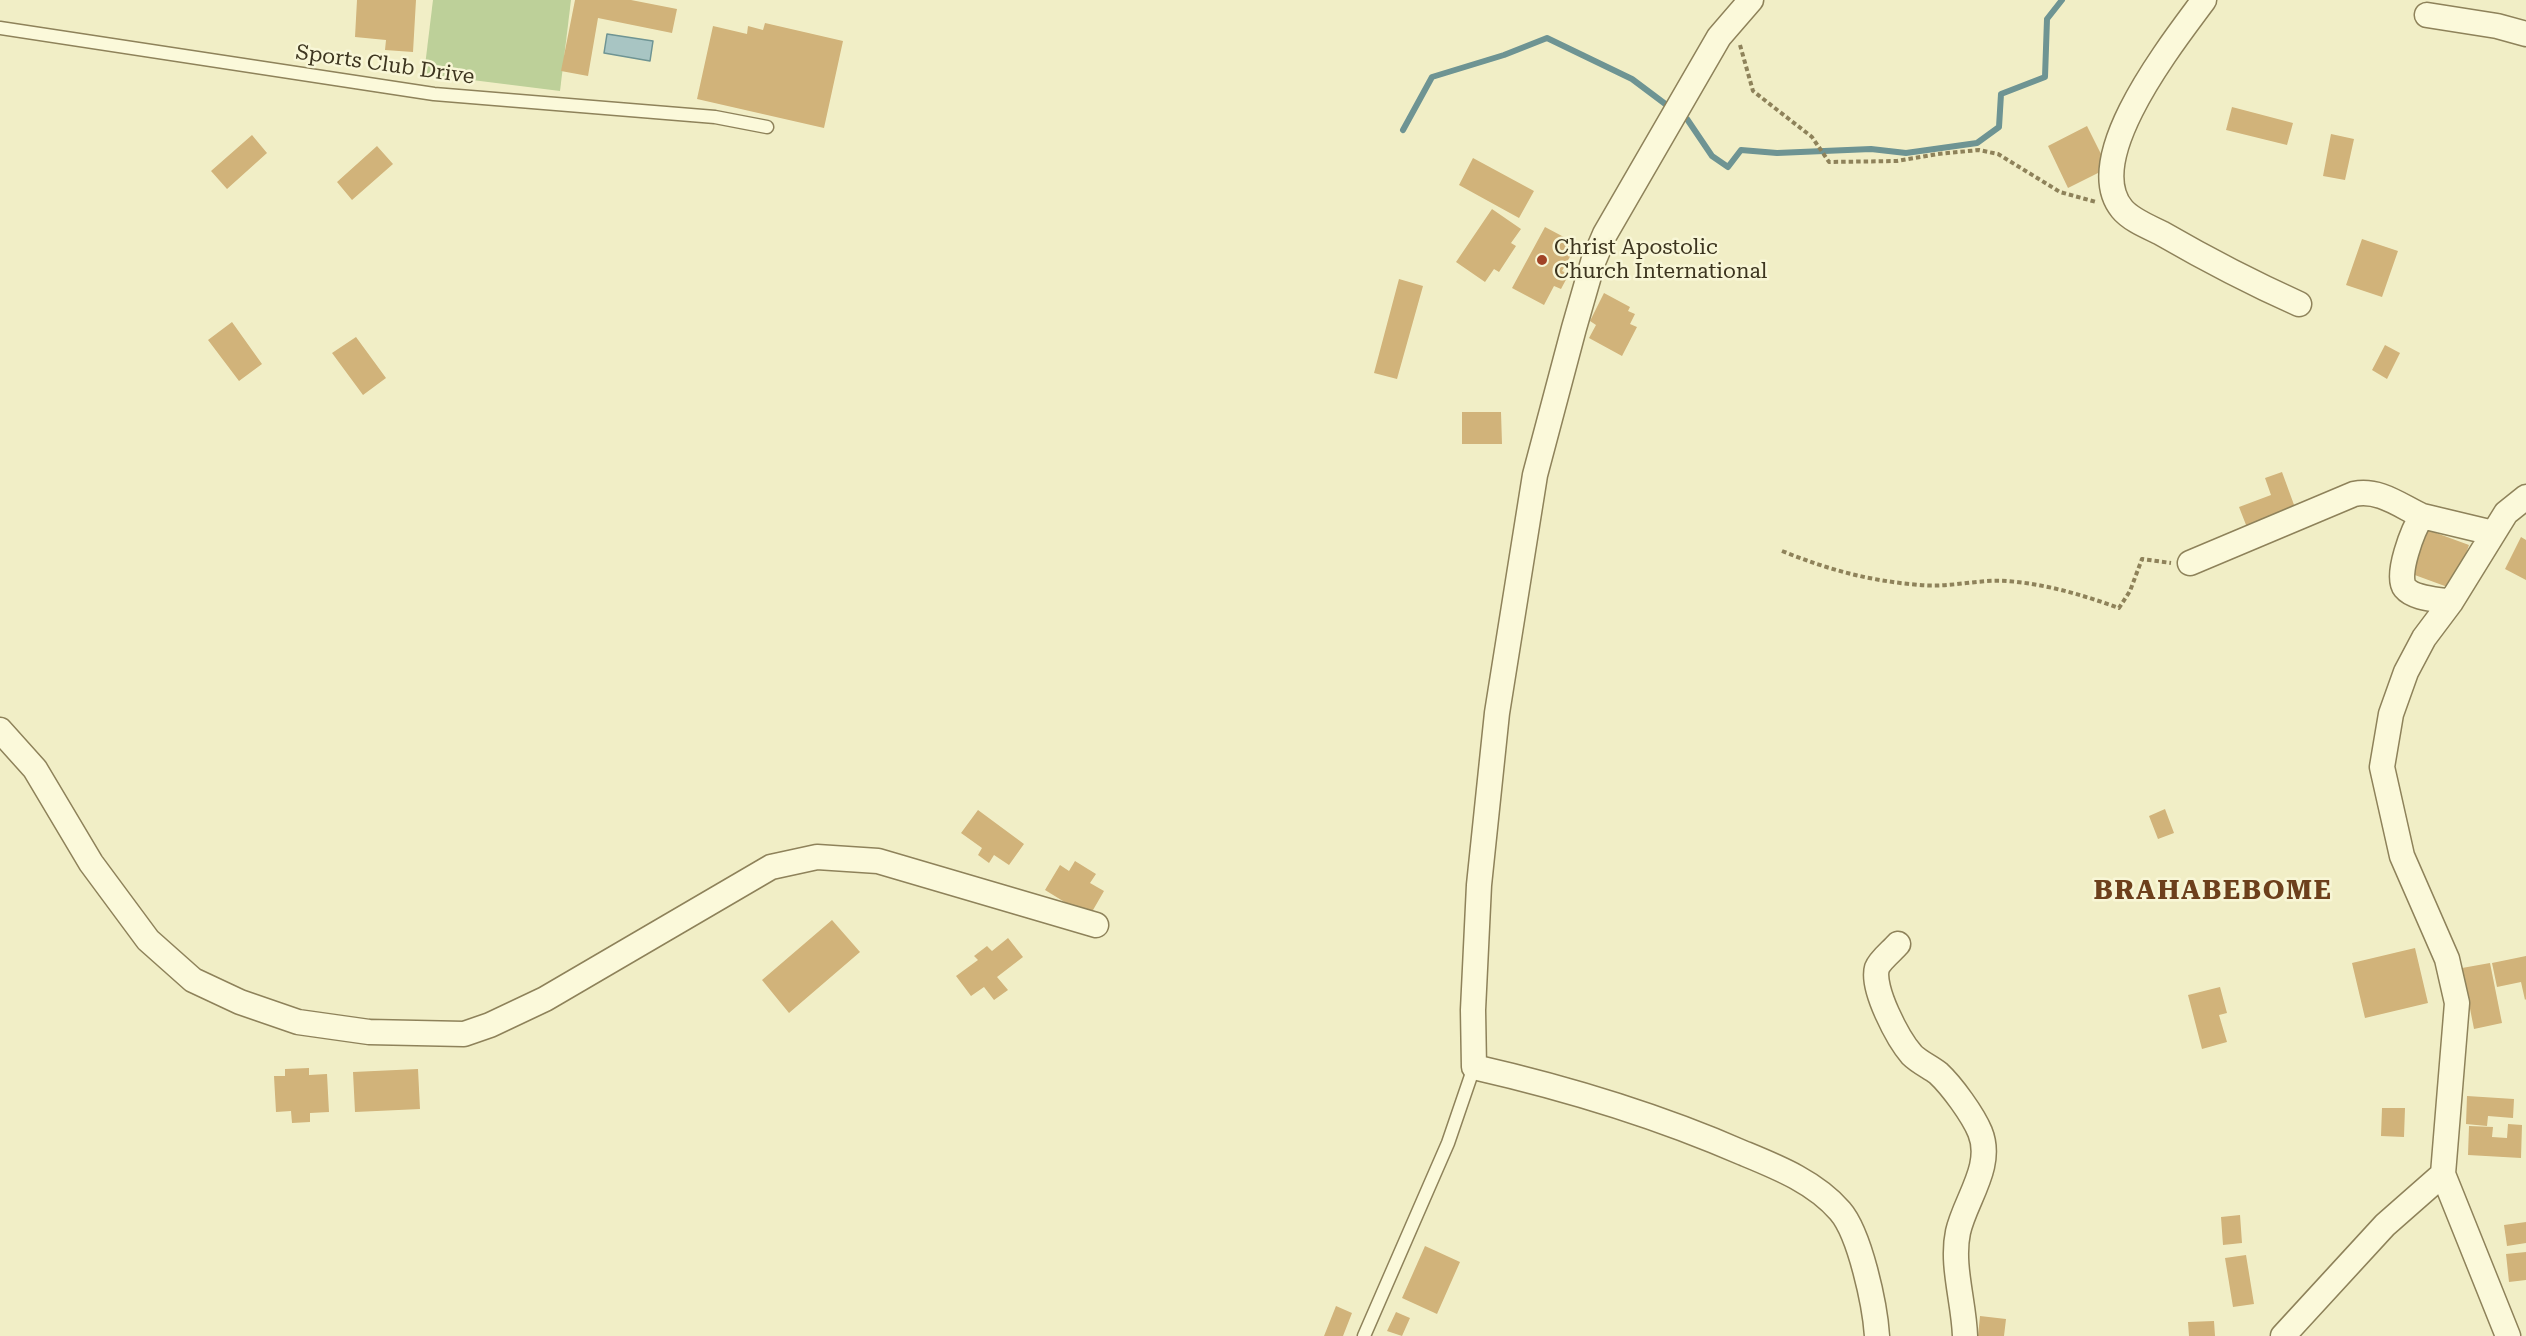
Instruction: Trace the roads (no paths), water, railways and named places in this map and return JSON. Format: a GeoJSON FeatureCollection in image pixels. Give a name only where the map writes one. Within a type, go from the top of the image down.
{"type":"FeatureCollection","features":[{"type":"Feature","properties":{"kind":"street"},"geometry":{"type":"LineString","coordinates":[[1751,0],[1719,37],[1605,234],[1593,262],[1535,476],[1497,713],[1479,885],[1473,1010],[1474,1067],[1553,1085],[1695,1132],[1786,1171],[1826,1196],[1841,1212],[1855,1235],[1874,1312],[1877,1336]]}},
{"type":"Feature","properties":{"kind":"street"},"geometry":{"type":"LineString","coordinates":[[2204,0],[2151,72],[2117,144],[2110,180],[2112,192],[2122,210],[2233,274],[2299,304]]}},
{"type":"Feature","properties":{"kind":"street"},"geometry":{"type":"LineString","coordinates":[[2427,15],[2497,26],[2526,34]]}},
{"type":"Feature","properties":{"kind":"street"},"geometry":{"type":"LineString","coordinates":[[2190,563],[2366,491],[2380,494],[2422,516],[2493,533]]}},
{"type":"Feature","properties":{"kind":"street"},"geometry":{"type":"LineString","coordinates":[[2508,1336],[2443,1174],[2457,1003],[2447,959],[2402,856],[2382,767],[2391,714],[2406,672],[2424,638],[2451,602],[2506,513],[2526,497]]}},
{"type":"Feature","properties":{"kind":"street"},"geometry":{"type":"LineString","coordinates":[[2422,516],[2413,530],[2401,578],[2405,588],[2413,594],[2451,602]]}},
{"type":"Feature","properties":{"kind":"street"},"geometry":{"type":"LineString","coordinates":[[0,730],[34,769],[91,863],[148,940],[193,980],[240,1002],[298,1022],[369,1032],[439,1035],[473,1031],[513,1016],[545,999],[771,867],[817,857],[878,861],[1096,925]]}},
{"type":"Feature","properties":{"kind":"street"},"geometry":{"type":"LineString","coordinates":[[1898,944],[1877,966],[1876,979],[1889,1017],[1912,1055],[1932,1069],[1950,1087],[1980,1133],[1984,1151],[1981,1173],[1958,1233],[1957,1263],[1965,1336]]}},
{"type":"Feature","properties":{"kind":"street"},"geometry":{"type":"LineString","coordinates":[[2292,1332],[2385,1225],[2443,1174]]}},
{"type":"Feature","properties":{"kind":"lane","name":"Sports Club Drive"},"geometry":{"type":"LineString","coordinates":[[0,28],[434,94],[715,117],[767,127]]}},
{"type":"Feature","properties":{"kind":"lane"},"geometry":{"type":"LineString","coordinates":[[1364,1336],[1448,1143],[1474,1067]]}},
{"type":"Feature","properties":{"kind":"water"},"geometry":{"type":"Polygon","coordinates":[[[607,34],[653,41],[650,61],[604,53],[607,34]]]}},
{"type":"Feature","properties":{"kind":"waterway"},"geometry":{"type":"LineString","coordinates":[[1680,115],[1687,119],[1712,156],[1728,167],[1741,150],[1777,153],[1871,149],[1906,153],[1977,143],[1999,127],[2001,94],[2045,77],[2047,19],[2062,0]]}},
{"type":"Feature","properties":{"kind":"waterway"},"geometry":{"type":"LineString","coordinates":[[1403,130],[1432,77],[1504,55],[1547,38],[1632,79],[1672,109]]}},
{"type":"Feature","properties":{"kind":"place","name":"Christ Apostolic Church International"},"geometry":{"type":"Point","coordinates":[1542,260]}},
{"type":"Feature","properties":{"kind":"district","name":"BRAHABEBOME"},"geometry":{"type":"Point","coordinates":[2213,891]}}]}
